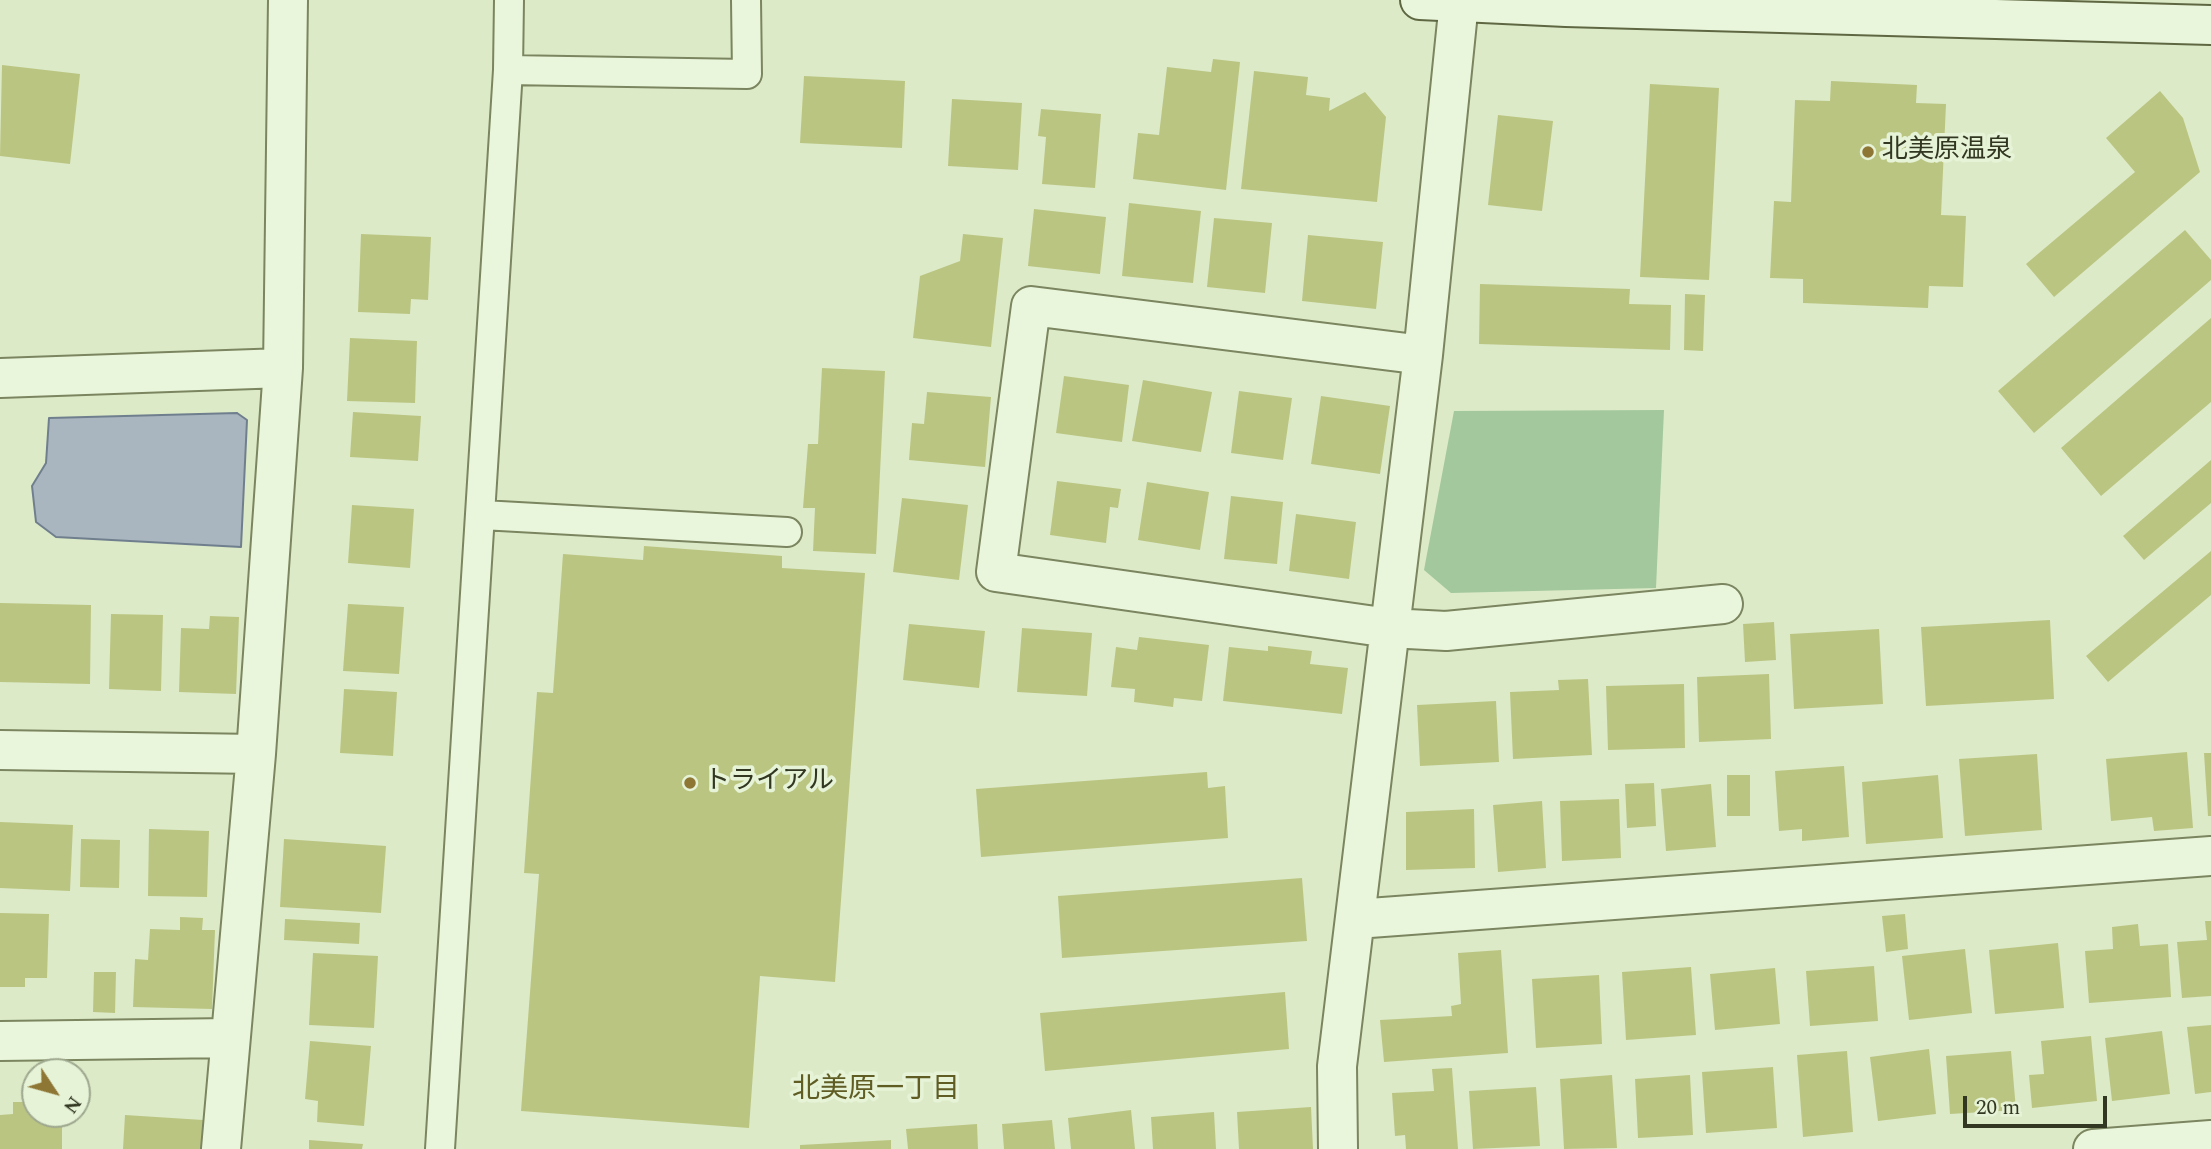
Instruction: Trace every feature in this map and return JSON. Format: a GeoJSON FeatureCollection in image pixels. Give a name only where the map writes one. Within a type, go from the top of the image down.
{"type":"FeatureCollection","features":[{"type":"Feature","properties":{"kind":"street"},"geometry":{"type":"LineString","coordinates":[[221,1149],[257,754],[283,368],[288,0]]}},
{"type":"Feature","properties":{"kind":"street"},"geometry":{"type":"LineString","coordinates":[[1420,0],[2211,25]]}},
{"type":"Feature","properties":{"kind":"street"},"geometry":{"type":"LineString","coordinates":[[1338,1149],[1337,1066],[1423,355],[1459,1]]}},
{"type":"Feature","properties":{"kind":"street"},"geometry":{"type":"LineString","coordinates":[[1423,355],[1031,306],[996,572],[1389,628],[1446,631],[1723,604]]}},
{"type":"Feature","properties":{"kind":"street"},"geometry":{"type":"LineString","coordinates":[[0,378],[283,368]]}},
{"type":"Feature","properties":{"kind":"street"},"geometry":{"type":"LineString","coordinates":[[0,750],[257,754]]}},
{"type":"Feature","properties":{"kind":"street"},"geometry":{"type":"LineString","coordinates":[[1356,919],[2211,856]]}},
{"type":"Feature","properties":{"kind":"street"},"geometry":{"type":"LineString","coordinates":[[0,1041],[230,1038]]}},
{"type":"Feature","properties":{"kind":"street"},"geometry":{"type":"LineString","coordinates":[[2093,1149],[2211,1139]]}},
{"type":"Feature","properties":{"kind":"lane"},"geometry":{"type":"LineString","coordinates":[[440,1149],[482,515],[508,70],[509,0]]}},
{"type":"Feature","properties":{"kind":"lane"},"geometry":{"type":"LineString","coordinates":[[508,70],[747,74],[746,0]]}},
{"type":"Feature","properties":{"kind":"lane"},"geometry":{"type":"LineString","coordinates":[[482,515],[787,532]]}},
{"type":"Feature","properties":{"kind":"green space"},"geometry":{"type":"Polygon","coordinates":[[[1664,410],[1656,588],[1451,593],[1424,570],[1454,411],[1664,410]]]}},
{"type":"Feature","properties":{"kind":"shaded area"},"geometry":{"type":"Polygon","coordinates":[[[237,413],[247,420],[241,547],[56,537],[36,522],[32,486],[46,463],[49,418],[237,413]]]}},
{"type":"Feature","properties":{"kind":"building"},"geometry":{"type":"Polygon","coordinates":[[[1213,59],[1240,62],[1226,190],[1133,179],[1138,133],[1159,135],[1167,67],[1211,72],[1213,59]]]}},
{"type":"Feature","properties":{"kind":"building"},"geometry":{"type":"Polygon","coordinates":[[[2,65],[80,74],[70,164],[0,156],[2,65]]]}},
{"type":"Feature","properties":{"kind":"building"},"geometry":{"type":"Polygon","coordinates":[[[1254,71],[1308,77],[1306,95],[1330,98],[1329,111],[1365,92],[1386,117],[1377,202],[1241,189],[1254,71]]]}},
{"type":"Feature","properties":{"kind":"building"},"geometry":{"type":"Polygon","coordinates":[[[804,76],[905,81],[902,148],[800,143],[804,76]]]}},
{"type":"Feature","properties":{"kind":"building","name":"北美原温泉"},"geometry":{"type":"Polygon","coordinates":[[[1831,81],[1917,85],[1916,103],[1946,104],[1941,215],[1966,216],[1963,287],[1929,286],[1928,308],[1803,303],[1803,279],[1770,278],[1774,201],[1791,202],[1795,100],[1830,101],[1831,81]]]}},
{"type":"Feature","properties":{"kind":"building"},"geometry":{"type":"Polygon","coordinates":[[[1650,84],[1719,88],[1709,280],[1640,277],[1650,84]]]}},
{"type":"Feature","properties":{"kind":"building"},"geometry":{"type":"Polygon","coordinates":[[[2160,91],[2183,118],[2200,172],[2054,297],[2026,264],[2135,172],[2106,138],[2160,91]]]}},
{"type":"Feature","properties":{"kind":"building"},"geometry":{"type":"Polygon","coordinates":[[[952,99],[1022,103],[1018,170],[948,166],[952,99]]]}},
{"type":"Feature","properties":{"kind":"building"},"geometry":{"type":"Polygon","coordinates":[[[1041,109],[1101,114],[1095,188],[1042,184],[1046,137],[1038,136],[1041,109]]]}},
{"type":"Feature","properties":{"kind":"building"},"geometry":{"type":"Polygon","coordinates":[[[1498,115],[1553,121],[1542,211],[1488,205],[1498,115]]]}},
{"type":"Feature","properties":{"kind":"building"},"geometry":{"type":"Polygon","coordinates":[[[1129,203],[1201,211],[1193,283],[1122,276],[1129,203]]]}},
{"type":"Feature","properties":{"kind":"building"},"geometry":{"type":"Polygon","coordinates":[[[1034,209],[1106,217],[1100,274],[1028,266],[1034,209]]]}},
{"type":"Feature","properties":{"kind":"building"},"geometry":{"type":"Polygon","coordinates":[[[1214,218],[1272,223],[1265,293],[1207,287],[1214,218]]]}},
{"type":"Feature","properties":{"kind":"building"},"geometry":{"type":"Polygon","coordinates":[[[2185,230],[2211,260],[2211,280],[2034,433],[1998,391],[2185,230]]]}},
{"type":"Feature","properties":{"kind":"building"},"geometry":{"type":"Polygon","coordinates":[[[361,234],[431,237],[428,300],[411,299],[410,314],[358,312],[361,234]]]}},
{"type":"Feature","properties":{"kind":"building"},"geometry":{"type":"Polygon","coordinates":[[[963,234],[1003,238],[991,347],[913,338],[920,276],[960,261],[963,234]]]}},
{"type":"Feature","properties":{"kind":"building"},"geometry":{"type":"Polygon","coordinates":[[[1308,235],[1383,242],[1376,309],[1302,301],[1308,235]]]}},
{"type":"Feature","properties":{"kind":"building"},"geometry":{"type":"Polygon","coordinates":[[[1480,284],[1630,289],[1629,304],[1671,305],[1670,350],[1479,344],[1480,284]]]}},
{"type":"Feature","properties":{"kind":"building"},"geometry":{"type":"Polygon","coordinates":[[[1685,294],[1705,295],[1703,351],[1684,350],[1685,294]]]}},
{"type":"Feature","properties":{"kind":"building"},"geometry":{"type":"Polygon","coordinates":[[[2211,318],[2211,402],[2101,496],[2061,448],[2211,318]]]}},
{"type":"Feature","properties":{"kind":"building"},"geometry":{"type":"Polygon","coordinates":[[[350,338],[417,341],[415,403],[347,401],[350,338]]]}},
{"type":"Feature","properties":{"kind":"building"},"geometry":{"type":"Polygon","coordinates":[[[822,368],[885,371],[876,554],[813,551],[815,508],[803,508],[808,444],[818,444],[822,368]]]}},
{"type":"Feature","properties":{"kind":"building"},"geometry":{"type":"Polygon","coordinates":[[[1064,376],[1129,385],[1122,442],[1056,433],[1064,376]]]}},
{"type":"Feature","properties":{"kind":"building"},"geometry":{"type":"Polygon","coordinates":[[[1143,380],[1212,392],[1201,452],[1132,441],[1143,380]]]}},
{"type":"Feature","properties":{"kind":"building"},"geometry":{"type":"Polygon","coordinates":[[[1239,391],[1292,398],[1283,460],[1231,453],[1239,391]]]}},
{"type":"Feature","properties":{"kind":"building"},"geometry":{"type":"Polygon","coordinates":[[[927,392],[991,397],[985,467],[909,460],[912,423],[924,424],[927,392]]]}},
{"type":"Feature","properties":{"kind":"building"},"geometry":{"type":"Polygon","coordinates":[[[1321,396],[1390,406],[1380,474],[1311,464],[1321,396]]]}},
{"type":"Feature","properties":{"kind":"building"},"geometry":{"type":"Polygon","coordinates":[[[353,412],[421,416],[418,461],[350,457],[353,412]]]}},
{"type":"Feature","properties":{"kind":"building"},"geometry":{"type":"Polygon","coordinates":[[[2211,460],[2211,503],[2144,560],[2123,536],[2211,460]]]}},
{"type":"Feature","properties":{"kind":"building"},"geometry":{"type":"Polygon","coordinates":[[[1057,481],[1121,489],[1118,508],[1110,507],[1106,543],[1050,535],[1057,481]]]}},
{"type":"Feature","properties":{"kind":"building"},"geometry":{"type":"Polygon","coordinates":[[[1147,482],[1209,492],[1200,550],[1138,540],[1147,482]]]}},
{"type":"Feature","properties":{"kind":"building"},"geometry":{"type":"Polygon","coordinates":[[[1231,496],[1283,502],[1277,564],[1224,559],[1231,496]]]}},
{"type":"Feature","properties":{"kind":"building"},"geometry":{"type":"Polygon","coordinates":[[[902,498],[968,505],[959,580],[893,572],[902,498]]]}},
{"type":"Feature","properties":{"kind":"building"},"geometry":{"type":"Polygon","coordinates":[[[352,505],[414,509],[410,568],[348,563],[352,505]]]}},
{"type":"Feature","properties":{"kind":"building"},"geometry":{"type":"Polygon","coordinates":[[[1296,514],[1356,522],[1349,579],[1289,571],[1296,514]]]}},
{"type":"Feature","properties":{"kind":"building","name":"トライアル"},"geometry":{"type":"Polygon","coordinates":[[[644,546],[782,556],[782,568],[865,573],[835,982],[760,976],[749,1128],[521,1111],[539,874],[524,873],[537,692],[553,693],[563,554],[643,560],[644,546]]]}},
{"type":"Feature","properties":{"kind":"building"},"geometry":{"type":"Polygon","coordinates":[[[2211,551],[2211,595],[2108,682],[2086,656],[2211,551]]]}},
{"type":"Feature","properties":{"kind":"building"},"geometry":{"type":"Polygon","coordinates":[[[0,603],[91,605],[90,684],[0,682],[0,603]]]}},
{"type":"Feature","properties":{"kind":"building"},"geometry":{"type":"Polygon","coordinates":[[[348,604],[404,607],[399,674],[343,671],[348,604]]]}},
{"type":"Feature","properties":{"kind":"building"},"geometry":{"type":"Polygon","coordinates":[[[111,614],[163,615],[161,691],[109,689],[111,614]]]}},
{"type":"Feature","properties":{"kind":"building"},"geometry":{"type":"Polygon","coordinates":[[[210,616],[239,617],[236,694],[179,692],[181,628],[209,629],[210,616]]]}},
{"type":"Feature","properties":{"kind":"building"},"geometry":{"type":"Polygon","coordinates":[[[2050,620],[2054,699],[1926,706],[1921,627],[2050,620]]]}},
{"type":"Feature","properties":{"kind":"building"},"geometry":{"type":"Polygon","coordinates":[[[1774,622],[1776,660],[1745,662],[1743,624],[1774,622]]]}},
{"type":"Feature","properties":{"kind":"building"},"geometry":{"type":"Polygon","coordinates":[[[909,624],[985,631],[979,688],[903,680],[909,624]]]}},
{"type":"Feature","properties":{"kind":"building"},"geometry":{"type":"Polygon","coordinates":[[[1022,628],[1092,633],[1087,696],[1017,692],[1022,628]]]}},
{"type":"Feature","properties":{"kind":"building"},"geometry":{"type":"Polygon","coordinates":[[[1879,629],[1883,704],[1794,709],[1790,634],[1879,629]]]}},
{"type":"Feature","properties":{"kind":"building"},"geometry":{"type":"Polygon","coordinates":[[[1139,637],[1209,645],[1202,701],[1174,698],[1173,707],[1134,702],[1135,689],[1111,687],[1116,647],[1137,650],[1139,637]]]}},
{"type":"Feature","properties":{"kind":"building"},"geometry":{"type":"Polygon","coordinates":[[[1268,646],[1312,651],[1310,664],[1348,668],[1342,714],[1223,701],[1229,647],[1268,651],[1268,646]]]}},
{"type":"Feature","properties":{"kind":"building"},"geometry":{"type":"Polygon","coordinates":[[[1769,674],[1771,739],[1699,742],[1697,677],[1769,674]]]}},
{"type":"Feature","properties":{"kind":"building"},"geometry":{"type":"Polygon","coordinates":[[[1588,679],[1592,755],[1513,759],[1510,692],[1559,690],[1558,680],[1588,679]]]}},
{"type":"Feature","properties":{"kind":"building"},"geometry":{"type":"Polygon","coordinates":[[[1684,684],[1685,748],[1608,750],[1606,686],[1684,684]]]}},
{"type":"Feature","properties":{"kind":"building"},"geometry":{"type":"Polygon","coordinates":[[[344,689],[397,692],[393,756],[340,753],[344,689]]]}},
{"type":"Feature","properties":{"kind":"building"},"geometry":{"type":"Polygon","coordinates":[[[1496,701],[1499,762],[1420,766],[1417,705],[1496,701]]]}},
{"type":"Feature","properties":{"kind":"building"},"geometry":{"type":"Polygon","coordinates":[[[2187,752],[2193,828],[2154,831],[2152,817],[2111,821],[2106,759],[2187,752]]]}},
{"type":"Feature","properties":{"kind":"building"},"geometry":{"type":"Polygon","coordinates":[[[2204,753],[2211,753],[2211,816],[2208,816],[2204,753]]]}},
{"type":"Feature","properties":{"kind":"building"},"geometry":{"type":"Polygon","coordinates":[[[2037,754],[2042,830],[1965,836],[1959,759],[2037,754]]]}},
{"type":"Feature","properties":{"kind":"building"},"geometry":{"type":"Polygon","coordinates":[[[1844,766],[1849,837],[1802,841],[1802,829],[1779,831],[1775,771],[1844,766]]]}},
{"type":"Feature","properties":{"kind":"building"},"geometry":{"type":"Polygon","coordinates":[[[1207,772],[1208,788],[1225,786],[1228,838],[981,857],[976,789],[1207,772]]]}},
{"type":"Feature","properties":{"kind":"building"},"geometry":{"type":"Polygon","coordinates":[[[1727,775],[1750,775],[1750,816],[1727,816],[1727,775]]]}},
{"type":"Feature","properties":{"kind":"building"},"geometry":{"type":"Polygon","coordinates":[[[1938,775],[1943,838],[1866,844],[1862,782],[1938,775]]]}},
{"type":"Feature","properties":{"kind":"building"},"geometry":{"type":"Polygon","coordinates":[[[1654,783],[1656,826],[1627,828],[1625,784],[1654,783]]]}},
{"type":"Feature","properties":{"kind":"building"},"geometry":{"type":"Polygon","coordinates":[[[1711,784],[1716,847],[1666,851],[1661,789],[1711,784]]]}},
{"type":"Feature","properties":{"kind":"building"},"geometry":{"type":"Polygon","coordinates":[[[1619,799],[1621,858],[1562,861],[1560,801],[1619,799]]]}},
{"type":"Feature","properties":{"kind":"building"},"geometry":{"type":"Polygon","coordinates":[[[1542,801],[1546,868],[1498,872],[1493,805],[1542,801]]]}},
{"type":"Feature","properties":{"kind":"building"},"geometry":{"type":"Polygon","coordinates":[[[1474,809],[1475,868],[1406,870],[1406,812],[1474,809]]]}},
{"type":"Feature","properties":{"kind":"building"},"geometry":{"type":"Polygon","coordinates":[[[0,822],[73,825],[70,891],[0,888],[0,822]]]}},
{"type":"Feature","properties":{"kind":"building"},"geometry":{"type":"Polygon","coordinates":[[[149,829],[209,831],[207,897],[148,896],[149,829]]]}},
{"type":"Feature","properties":{"kind":"building"},"geometry":{"type":"Polygon","coordinates":[[[81,839],[120,840],[119,888],[80,887],[81,839]]]}},
{"type":"Feature","properties":{"kind":"building"},"geometry":{"type":"Polygon","coordinates":[[[284,839],[386,846],[381,913],[280,907],[284,839]]]}},
{"type":"Feature","properties":{"kind":"building"},"geometry":{"type":"Polygon","coordinates":[[[1302,878],[1307,941],[1062,958],[1058,896],[1302,878]]]}},
{"type":"Feature","properties":{"kind":"building"},"geometry":{"type":"Polygon","coordinates":[[[0,913],[49,914],[47,978],[25,978],[25,987],[0,987],[0,913]]]}},
{"type":"Feature","properties":{"kind":"building"},"geometry":{"type":"Polygon","coordinates":[[[1905,914],[1908,949],[1886,952],[1882,916],[1905,914]]]}},
{"type":"Feature","properties":{"kind":"building"},"geometry":{"type":"Polygon","coordinates":[[[180,917],[203,918],[202,930],[215,930],[212,1009],[133,1007],[135,959],[148,960],[150,929],[180,930],[180,917]]]}},
{"type":"Feature","properties":{"kind":"building"},"geometry":{"type":"Polygon","coordinates":[[[285,919],[360,923],[359,944],[284,940],[285,919]]]}},
{"type":"Feature","properties":{"kind":"building"},"geometry":{"type":"Polygon","coordinates":[[[2205,921],[2211,921],[2211,996],[2182,998],[2177,942],[2207,940],[2205,921]]]}},
{"type":"Feature","properties":{"kind":"building"},"geometry":{"type":"Polygon","coordinates":[[[2138,924],[2140,946],[2168,944],[2171,997],[2089,1003],[2085,951],[2113,949],[2112,927],[2138,924]]]}},
{"type":"Feature","properties":{"kind":"building"},"geometry":{"type":"Polygon","coordinates":[[[2058,943],[2064,1008],[1995,1014],[1989,950],[2058,943]]]}},
{"type":"Feature","properties":{"kind":"building"},"geometry":{"type":"Polygon","coordinates":[[[1965,949],[1972,1013],[1909,1020],[1902,956],[1965,949]]]}},
{"type":"Feature","properties":{"kind":"building"},"geometry":{"type":"Polygon","coordinates":[[[1501,950],[1508,1053],[1384,1062],[1380,1020],[1452,1016],[1451,1006],[1461,1004],[1458,953],[1501,950]]]}},
{"type":"Feature","properties":{"kind":"building"},"geometry":{"type":"Polygon","coordinates":[[[313,953],[378,956],[374,1028],[309,1025],[313,953]]]}},
{"type":"Feature","properties":{"kind":"building"},"geometry":{"type":"Polygon","coordinates":[[[1874,966],[1878,1021],[1810,1026],[1806,971],[1874,966]]]}},
{"type":"Feature","properties":{"kind":"building"},"geometry":{"type":"Polygon","coordinates":[[[1691,967],[1696,1035],[1626,1040],[1622,972],[1691,967]]]}},
{"type":"Feature","properties":{"kind":"building"},"geometry":{"type":"Polygon","coordinates":[[[1775,968],[1780,1024],[1715,1030],[1710,974],[1775,968]]]}},
{"type":"Feature","properties":{"kind":"building"},"geometry":{"type":"Polygon","coordinates":[[[94,972],[116,972],[115,1013],[93,1012],[94,972]]]}},
{"type":"Feature","properties":{"kind":"building"},"geometry":{"type":"Polygon","coordinates":[[[1599,975],[1602,1044],[1536,1048],[1532,979],[1599,975]]]}},
{"type":"Feature","properties":{"kind":"building"},"geometry":{"type":"Polygon","coordinates":[[[1285,992],[1289,1049],[1045,1071],[1040,1013],[1285,992]]]}},
{"type":"Feature","properties":{"kind":"building"},"geometry":{"type":"Polygon","coordinates":[[[2211,1025],[2211,1092],[2195,1094],[2187,1027],[2211,1025]]]}},
{"type":"Feature","properties":{"kind":"building"},"geometry":{"type":"Polygon","coordinates":[[[2162,1031],[2170,1094],[2112,1101],[2105,1038],[2162,1031]]]}},
{"type":"Feature","properties":{"kind":"building"},"geometry":{"type":"Polygon","coordinates":[[[2091,1036],[2097,1101],[2032,1108],[2029,1075],[2044,1074],[2041,1041],[2091,1036]]]}},
{"type":"Feature","properties":{"kind":"building"},"geometry":{"type":"Polygon","coordinates":[[[310,1041],[371,1046],[364,1126],[317,1122],[318,1101],[305,1099],[310,1041]]]}},
{"type":"Feature","properties":{"kind":"building"},"geometry":{"type":"Polygon","coordinates":[[[1929,1049],[1936,1114],[1878,1121],[1870,1057],[1929,1049]]]}},
{"type":"Feature","properties":{"kind":"building"},"geometry":{"type":"Polygon","coordinates":[[[1847,1051],[1853,1132],[1803,1137],[1797,1055],[1847,1051]]]}},
{"type":"Feature","properties":{"kind":"building"},"geometry":{"type":"Polygon","coordinates":[[[2011,1051],[2016,1110],[1950,1114],[1946,1056],[2011,1051]]]}},
{"type":"Feature","properties":{"kind":"building"},"geometry":{"type":"Polygon","coordinates":[[[1773,1067],[1777,1128],[1706,1133],[1702,1072],[1773,1067]]]}},
{"type":"Feature","properties":{"kind":"building"},"geometry":{"type":"Polygon","coordinates":[[[1452,1068],[1458,1149],[1406,1149],[1405,1135],[1395,1136],[1392,1093],[1434,1091],[1432,1069],[1452,1068]]]}},
{"type":"Feature","properties":{"kind":"building"},"geometry":{"type":"Polygon","coordinates":[[[1612,1075],[1617,1148],[1564,1149],[1560,1079],[1612,1075]]]}},
{"type":"Feature","properties":{"kind":"building"},"geometry":{"type":"Polygon","coordinates":[[[1690,1075],[1693,1135],[1638,1138],[1635,1079],[1690,1075]]]}},
{"type":"Feature","properties":{"kind":"building"},"geometry":{"type":"Polygon","coordinates":[[[1536,1087],[1540,1146],[1473,1149],[1469,1091],[1536,1087]]]}},
{"type":"Feature","properties":{"kind":"building"},"geometry":{"type":"Polygon","coordinates":[[[13,1102],[21,1102],[21,1128],[62,1128],[62,1149],[0,1149],[0,1115],[13,1114],[13,1102]]]}},
{"type":"Feature","properties":{"kind":"building"},"geometry":{"type":"Polygon","coordinates":[[[1311,1107],[1313,1149],[1239,1149],[1237,1112],[1311,1107]]]}},
{"type":"Feature","properties":{"kind":"building"},"geometry":{"type":"Polygon","coordinates":[[[1131,1110],[1135,1149],[1071,1149],[1068,1118],[1131,1110]]]}},
{"type":"Feature","properties":{"kind":"building"},"geometry":{"type":"Polygon","coordinates":[[[1214,1112],[1216,1149],[1153,1149],[1151,1117],[1214,1112]]]}},
{"type":"Feature","properties":{"kind":"building"},"geometry":{"type":"Polygon","coordinates":[[[125,1115],[203,1120],[201,1149],[123,1149],[125,1115]]]}},
{"type":"Feature","properties":{"kind":"building"},"geometry":{"type":"Polygon","coordinates":[[[1052,1120],[1055,1149],[1004,1149],[1002,1124],[1052,1120]]]}},
{"type":"Feature","properties":{"kind":"building"},"geometry":{"type":"Polygon","coordinates":[[[977,1124],[978,1149],[908,1149],[906,1129],[977,1124]]]}},
{"type":"Feature","properties":{"kind":"building"},"geometry":{"type":"Polygon","coordinates":[[[309,1140],[363,1144],[362,1149],[309,1149],[309,1140]]]}},
{"type":"Feature","properties":{"kind":"building"},"geometry":{"type":"Polygon","coordinates":[[[891,1140],[891,1149],[800,1149],[800,1145],[891,1140]]]}},
{"type":"Feature","properties":{"kind":"place","name":"北美原温泉"},"geometry":{"type":"Point","coordinates":[1868,152]}},
{"type":"Feature","properties":{"kind":"place","name":"トライアル"},"geometry":{"type":"Point","coordinates":[690,783]}},
{"type":"Feature","properties":{"kind":"district","name":"北美原一丁目"},"geometry":{"type":"Point","coordinates":[876,1092]}}]}
